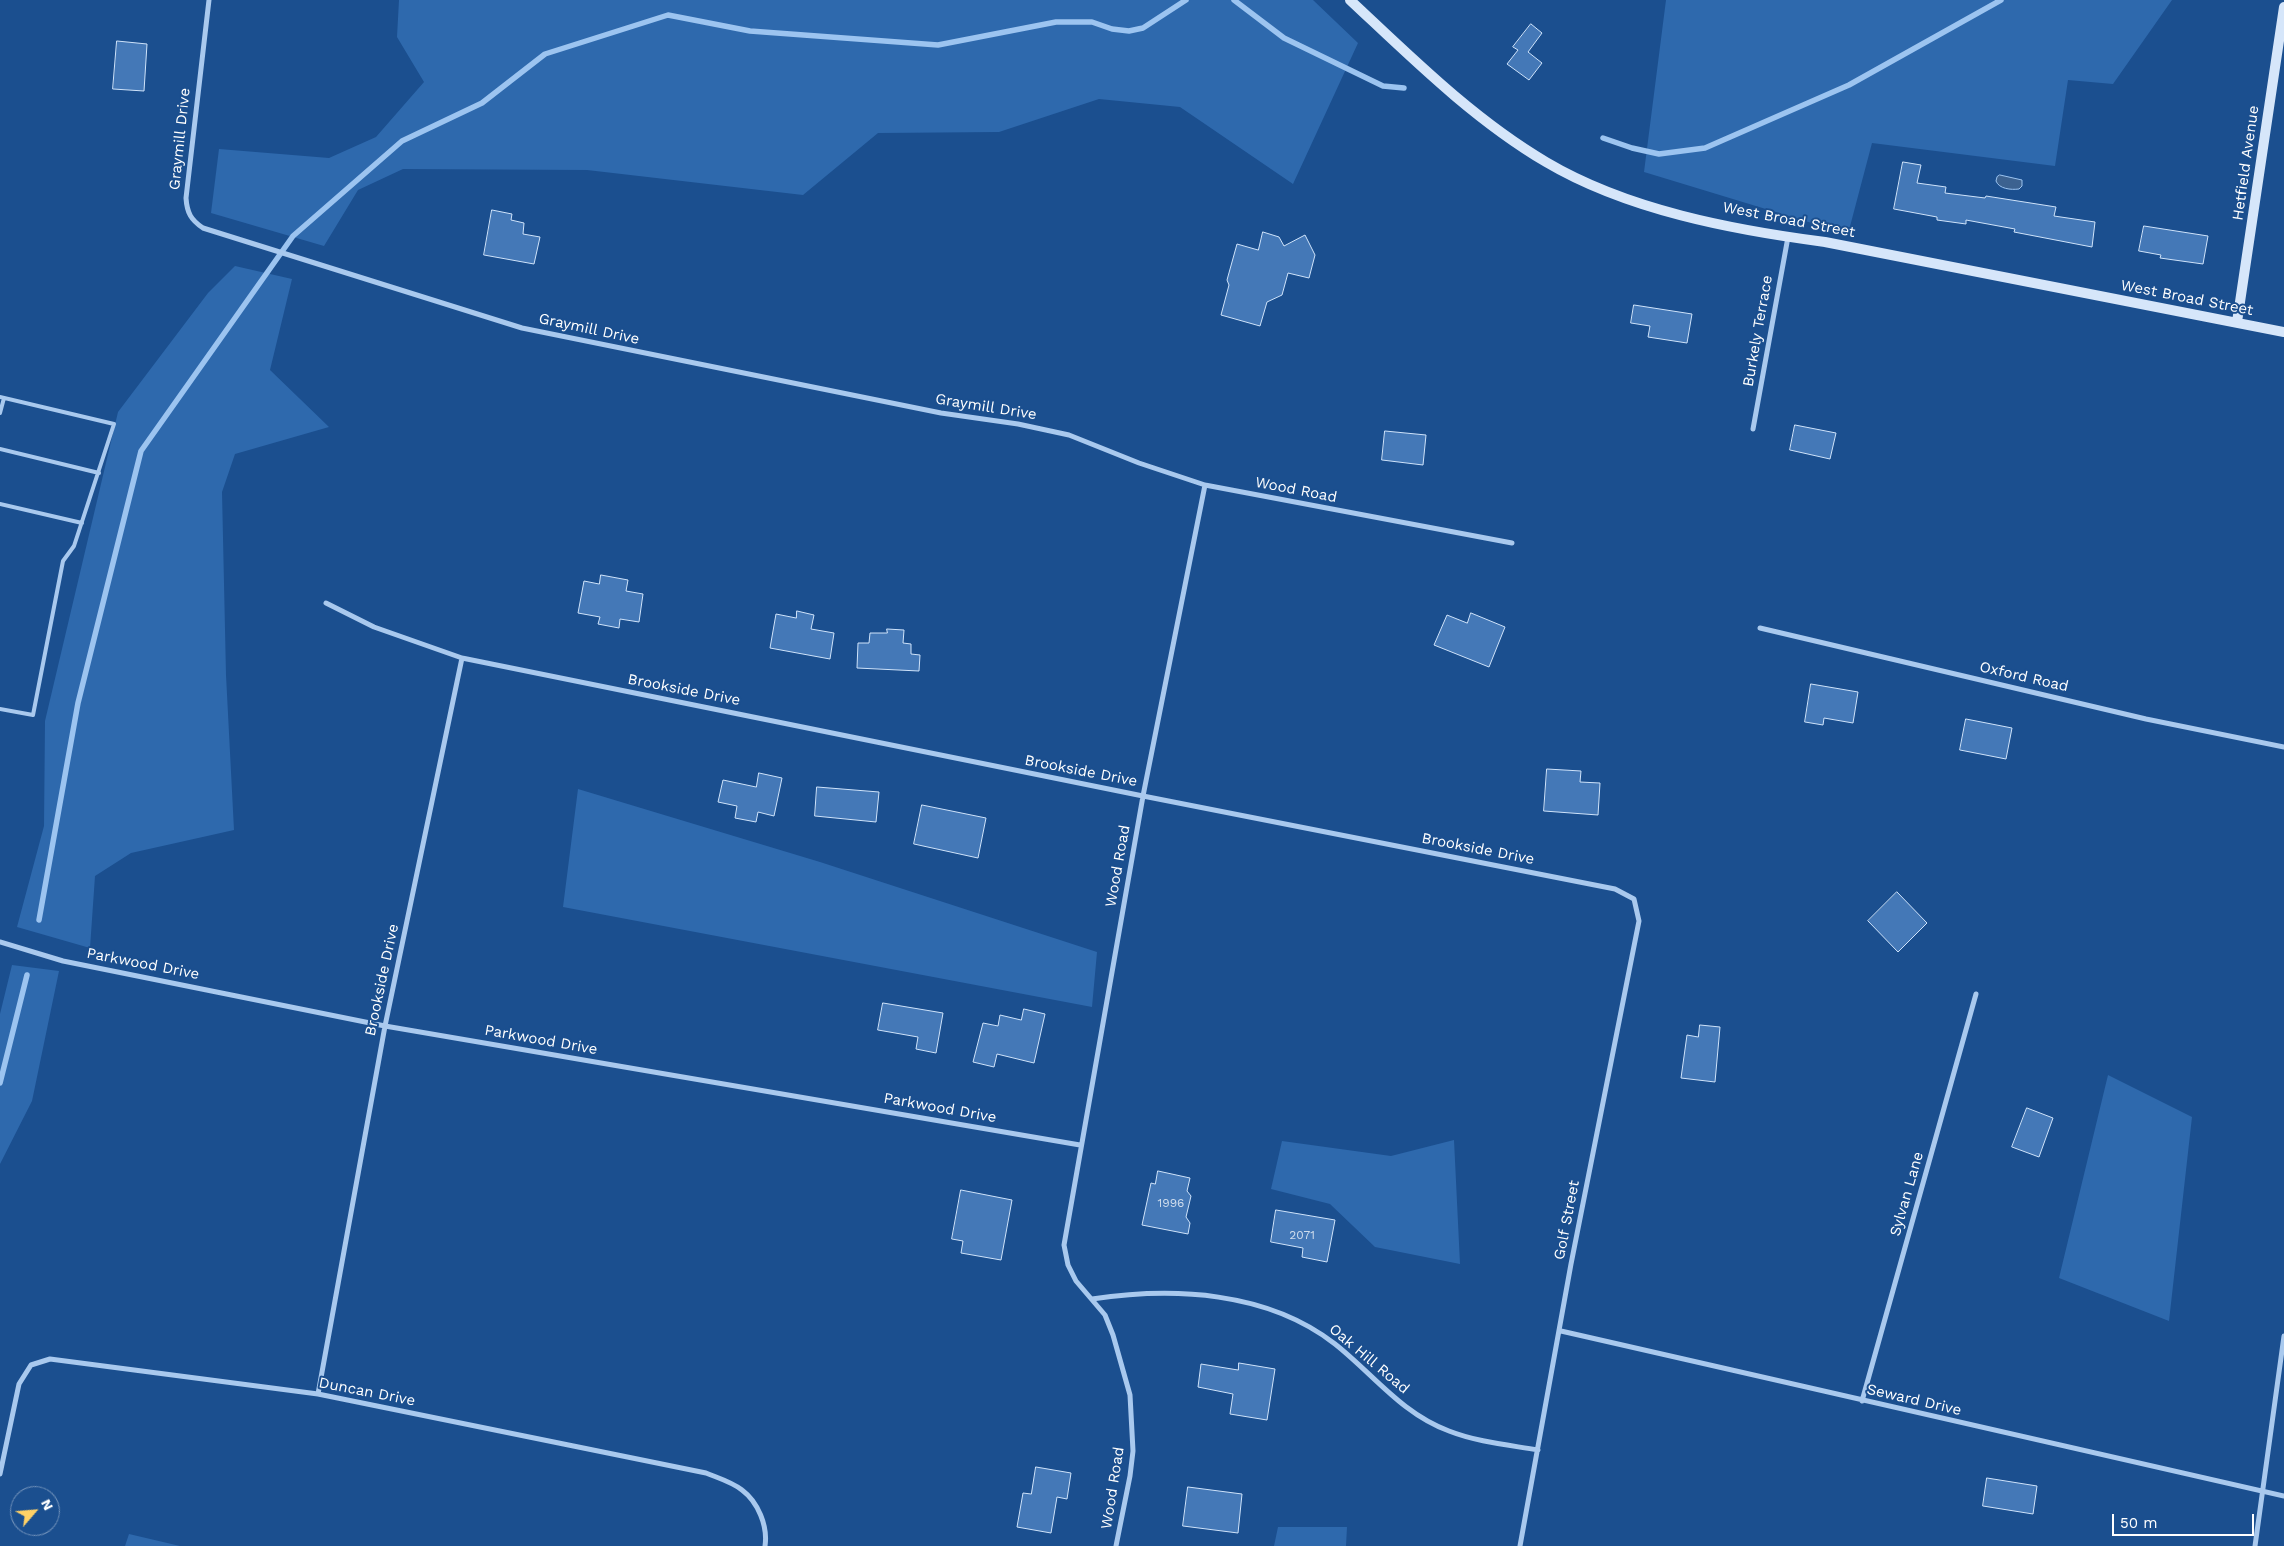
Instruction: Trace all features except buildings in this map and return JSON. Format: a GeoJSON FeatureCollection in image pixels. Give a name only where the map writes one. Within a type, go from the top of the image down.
{"type":"FeatureCollection","features":[{"type":"Feature","properties":{"kind":"street","name":"Graymill Drive"},"geometry":{"type":"LineString","coordinates":[[209,0],[187,183],[187,208],[194,222],[203,228],[522,328],[941,413],[1018,424],[1069,435],[1139,463],[1205,485]]}},
{"type":"Feature","properties":{"kind":"street","name":"West Broad Street"},"geometry":{"type":"LineString","coordinates":[[1350,0],[1432,75],[1510,139],[1546,162],[1579,179],[1648,206],[1788,237],[1825,242],[2284,332]]}},
{"type":"Feature","properties":{"kind":"street","name":"Hetfield Avenue"},"geometry":{"type":"LineString","coordinates":[[2237,322],[2284,7]]}},
{"type":"Feature","properties":{"kind":"street","name":"Burkely Terrace"},"geometry":{"type":"LineString","coordinates":[[1753,429],[1788,237]]}},
{"type":"Feature","properties":{"kind":"street","name":"Wood Road"},"geometry":{"type":"LineString","coordinates":[[1116,1546],[1133,1451],[1130,1395],[1113,1335],[1105,1315],[1076,1281],[1068,1265],[1064,1245],[1080,1145],[1143,796],[1205,485],[1512,543]]}},
{"type":"Feature","properties":{"kind":"street"},"geometry":{"type":"LineString","coordinates":[[326,603],[374,628],[462,658]]}},
{"type":"Feature","properties":{"kind":"street","name":"Oxford Road"},"geometry":{"type":"LineString","coordinates":[[1760,628],[2146,719],[2284,747]]}},
{"type":"Feature","properties":{"kind":"street","name":"Brookside Drive"},"geometry":{"type":"LineString","coordinates":[[318,1394],[385,1026],[462,658],[1143,796],[1616,889],[1634,899]]}},
{"type":"Feature","properties":{"kind":"street","name":"Golf Street"},"geometry":{"type":"LineString","coordinates":[[1520,1546],[1561,1331],[1571,1264],[1639,921],[1634,899]]}},
{"type":"Feature","properties":{"kind":"street","name":"Parkwood Drive"},"geometry":{"type":"LineString","coordinates":[[0,942],[62,961],[385,1026],[1080,1145]]}},
{"type":"Feature","properties":{"kind":"street","name":"Sylvan Lane"},"geometry":{"type":"LineString","coordinates":[[1862,1401],[1976,994]]}},
{"type":"Feature","properties":{"kind":"street","name":"Oak Hill Road"},"geometry":{"type":"LineString","coordinates":[[1092,1299],[1128,1294],[1182,1294],[1248,1303],[1271,1309],[1305,1325],[1335,1345],[1389,1393],[1420,1417],[1449,1431],[1481,1440],[1538,1450]]}},
{"type":"Feature","properties":{"kind":"street","name":"Seward Drive"},"geometry":{"type":"LineString","coordinates":[[1561,1331],[2284,1496]]}},
{"type":"Feature","properties":{"kind":"street"},"geometry":{"type":"LineString","coordinates":[[2255,1546],[2284,1336]]}},
{"type":"Feature","properties":{"kind":"street","name":"Duncan Drive"},"geometry":{"type":"LineString","coordinates":[[0,1474],[19,1384],[31,1365],[50,1360],[318,1394],[706,1473],[742,1490],[755,1504],[763,1522],[765,1546]]}},
{"type":"Feature","properties":{"kind":"lane"},"geometry":{"type":"LineString","coordinates":[[0,413],[2,398],[114,424],[74,546],[63,561],[33,716],[0,709]]}},
{"type":"Feature","properties":{"kind":"lane"},"geometry":{"type":"LineString","coordinates":[[0,449],[98,473]]}},
{"type":"Feature","properties":{"kind":"lane"},"geometry":{"type":"LineString","coordinates":[[0,504],[82,523]]}},
{"type":"Feature","properties":{"kind":"shaded area"},"geometry":{"type":"Polygon","coordinates":[[[399,0],[1313,0],[1358,43],[1293,184],[1180,107],[1099,99],[999,132],[878,133],[803,195],[587,170],[403,169],[358,190],[324,246],[211,213],[219,149],[329,158],[376,137],[424,82],[397,37],[399,0]]]}},
{"type":"Feature","properties":{"kind":"shaded area"},"geometry":{"type":"Polygon","coordinates":[[[1666,0],[2172,0],[2113,84],[2068,80],[2055,166],[1872,143],[1848,234],[1644,172],[1666,0]]]}},
{"type":"Feature","properties":{"kind":"shaded area"},"geometry":{"type":"Polygon","coordinates":[[[2000,175],[2022,180],[2022,186],[2019,189],[2009,189],[2000,186],[1996,181],[2000,175]]]}},
{"type":"Feature","properties":{"kind":"shaded area"},"geometry":{"type":"Polygon","coordinates":[[[235,266],[292,279],[270,370],[329,427],[235,454],[222,492],[226,675],[234,830],[131,853],[95,876],[90,948],[17,927],[44,826],[45,721],[118,412],[208,293],[235,266]]]}},
{"type":"Feature","properties":{"kind":"shaded area"},"geometry":{"type":"Polygon","coordinates":[[[578,789],[820,862],[1097,952],[1092,1007],[563,907],[578,789]]]}},
{"type":"Feature","properties":{"kind":"shaded area"},"geometry":{"type":"Polygon","coordinates":[[[12,965],[59,971],[32,1101],[0,1164],[0,1014],[12,965]]]}},
{"type":"Feature","properties":{"kind":"shaded area"},"geometry":{"type":"Polygon","coordinates":[[[2108,1075],[2192,1117],[2169,1321],[2059,1278],[2108,1075]]]}},
{"type":"Feature","properties":{"kind":"shaded area"},"geometry":{"type":"Polygon","coordinates":[[[1454,1140],[1460,1264],[1375,1247],[1330,1204],[1271,1189],[1282,1141],[1391,1156],[1454,1140]]]}},
{"type":"Feature","properties":{"kind":"shaded area"},"geometry":{"type":"Polygon","coordinates":[[[1278,1527],[1347,1527],[1346,1546],[1274,1546],[1278,1527]]]}},
{"type":"Feature","properties":{"kind":"shaded area"},"geometry":{"type":"Polygon","coordinates":[[[129,1534],[180,1546],[125,1546],[129,1534]]]}},
{"type":"Feature","properties":{"kind":"waterway"},"geometry":{"type":"LineString","coordinates":[[39,920],[78,703],[141,451],[293,236],[402,141],[482,103],[545,54],[668,15],[750,31],[938,45],[1056,22],[1092,22],[1112,29],[1129,31],[1143,28],[1186,0]]}},
{"type":"Feature","properties":{"kind":"waterway"},"geometry":{"type":"LineString","coordinates":[[1234,0],[1284,38],[1383,86],[1404,88]]}},
{"type":"Feature","properties":{"kind":"waterway"},"geometry":{"type":"LineString","coordinates":[[1603,138],[1632,148],[1659,154],[1705,148],[1849,85],[2001,0]]}},
{"type":"Feature","properties":{"kind":"waterway"},"geometry":{"type":"LineString","coordinates":[[0,1083],[27,975]]}}]}
